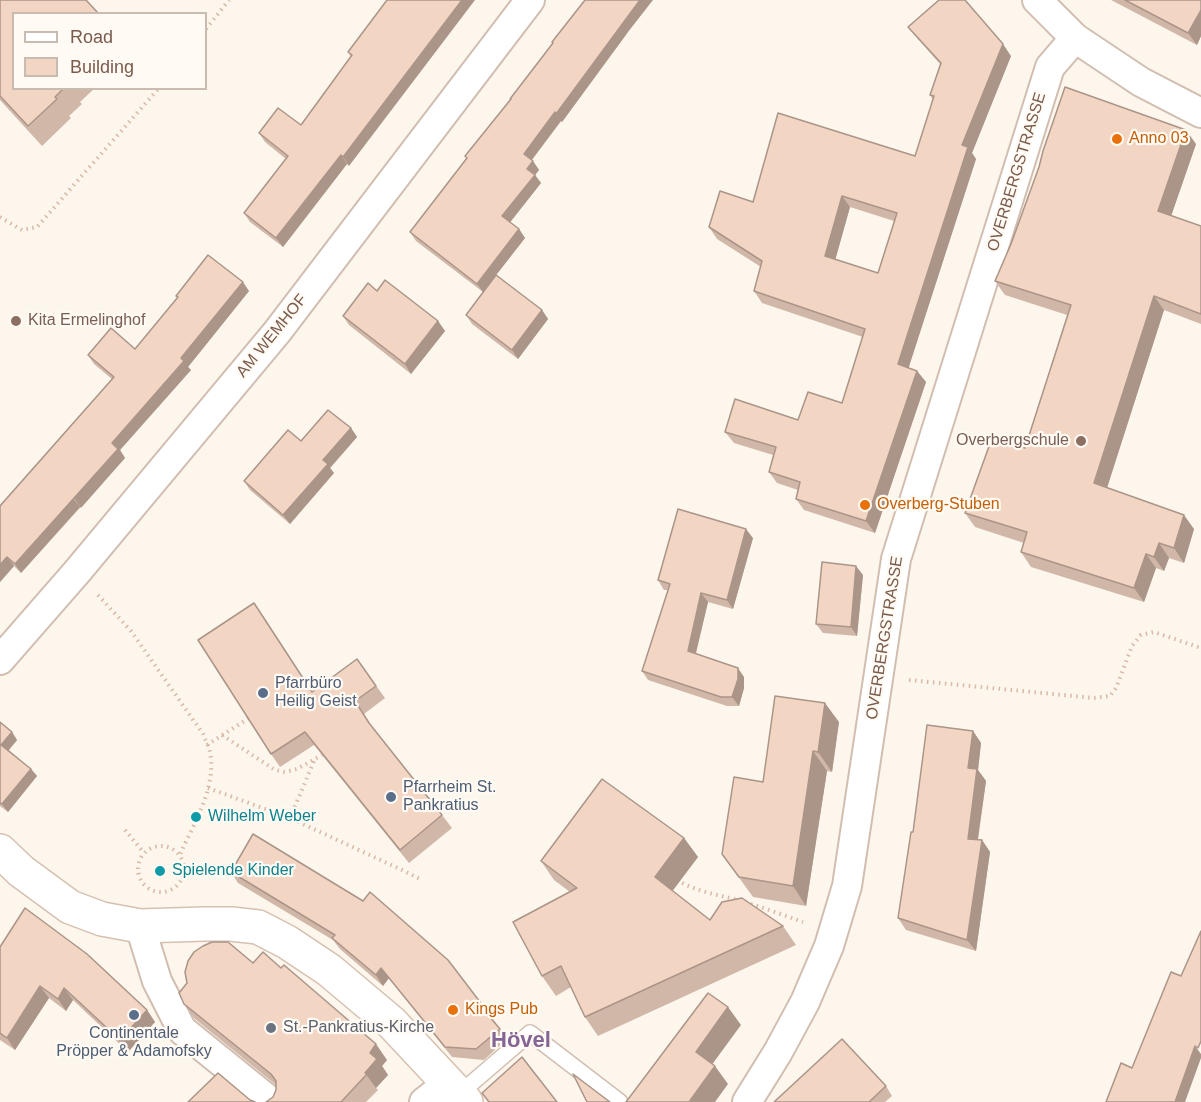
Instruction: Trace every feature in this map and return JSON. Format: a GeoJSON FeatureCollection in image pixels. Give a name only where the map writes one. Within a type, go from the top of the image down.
{"type":"FeatureCollection","features":[{"type":"Feature","properties":{"kind":"street","name":"AM WEMHOF"},"geometry":{"type":"LineString","coordinates":[[0,660],[76,573],[277,332],[530,0]]}},
{"type":"Feature","properties":{"kind":"street"},"geometry":{"type":"LineString","coordinates":[[1037,0],[1075,38],[1141,82],[1201,113]]}},
{"type":"Feature","properties":{"kind":"street","name":"OVERBERGSTRASSE"},"geometry":{"type":"LineString","coordinates":[[747,1102],[805,1002],[829,946],[847,886],[896,559],[1050,67],[1075,38]]}},
{"type":"Feature","properties":{"kind":"street"},"geometry":{"type":"LineString","coordinates":[[0,851],[21,871],[70,907],[102,919],[140,926],[231,924],[258,927],[287,942],[329,970],[392,1023],[449,1095]]}},
{"type":"Feature","properties":{"kind":"street"},"geometry":{"type":"LineString","coordinates":[[140,926],[157,981],[182,1030],[271,1102]]}},
{"type":"Feature","properties":{"kind":"lane"},"geometry":{"type":"LineString","coordinates":[[449,1095],[530,1033],[620,1102]]}},
{"type":"Feature","properties":{"kind":"path"},"geometry":{"type":"LineString","coordinates":[[207,28],[229,0]]}},
{"type":"Feature","properties":{"kind":"path"},"geometry":{"type":"LineString","coordinates":[[0,217],[22,230],[37,227],[157,90]]}},
{"type":"Feature","properties":{"kind":"path"},"geometry":{"type":"LineString","coordinates":[[76,573],[131,631],[203,734],[210,751],[211,769],[204,804],[180,854]]}},
{"type":"Feature","properties":{"kind":"path"},"geometry":{"type":"LineString","coordinates":[[878,676],[1094,698],[1110,696],[1116,688],[1132,646],[1141,635],[1154,632],[1201,648]]}},
{"type":"Feature","properties":{"kind":"path"},"geometry":{"type":"LineString","coordinates":[[207,745],[249,718]]}},
{"type":"Feature","properties":{"kind":"path"},"geometry":{"type":"LineString","coordinates":[[222,735],[275,770],[285,772],[297,769],[322,755]]}},
{"type":"Feature","properties":{"kind":"path"},"geometry":{"type":"LineString","coordinates":[[290,818],[314,760]]}},
{"type":"Feature","properties":{"kind":"path"},"geometry":{"type":"LineString","coordinates":[[208,788],[290,818],[422,880]]}},
{"type":"Feature","properties":{"kind":"path"},"geometry":{"type":"LineString","coordinates":[[125,830],[144,853]]}},
{"type":"Feature","properties":{"kind":"path"},"geometry":{"type":"LineString","coordinates":[[162,845],[180,854],[185,871],[177,887],[168,892],[159,893],[144,885],[139,877],[138,868],[144,853],[152,847],[162,845]]}},
{"type":"Feature","properties":{"kind":"path"},"geometry":{"type":"LineString","coordinates":[[671,875],[684,884],[702,891],[743,901],[833,933]]}},
{"type":"Feature","properties":{"kind":"building"},"geometry":{"type":"Polygon","coordinates":[[[0,0],[86,0],[97,12],[12,12],[12,90],[62,90],[55,97],[57,99],[28,126],[0,96],[0,0]]]}},
{"type":"Feature","properties":{"kind":"building"},"geometry":{"type":"Polygon","coordinates":[[[387,0],[462,0],[343,157],[341,155],[276,238],[244,213],[288,156],[259,133],[278,108],[301,125],[352,55],[348,52],[387,0]]]}},
{"type":"Feature","properties":{"kind":"building"},"geometry":{"type":"Polygon","coordinates":[[[585,0],[640,0],[524,154],[533,161],[527,169],[535,175],[502,216],[519,229],[477,284],[410,232],[467,158],[465,156],[585,0]]]}},
{"type":"Feature","properties":{"kind":"building"},"geometry":{"type":"Polygon","coordinates":[[[939,0],[965,0],[1003,44],[962,145],[968,147],[898,364],[917,371],[866,521],[796,499],[800,482],[769,472],[776,447],[725,432],[735,399],[798,420],[808,392],[842,403],[865,329],[754,291],[762,261],[709,227],[720,191],[753,202],[778,113],[915,156],[934,96],[930,95],[941,63],[908,27],[939,0]],[[842,196],[825,256],[878,273],[897,213],[842,196]]]}},
{"type":"Feature","properties":{"kind":"building"},"geometry":{"type":"Polygon","coordinates":[[[1125,0],[1201,0],[1201,10],[1188,33],[1125,0]]]}},
{"type":"Feature","properties":{"kind":"building"},"geometry":{"type":"Polygon","coordinates":[[[1065,87],[1186,130],[1158,211],[1201,226],[1201,314],[1154,296],[1094,483],[1184,515],[1174,548],[1159,543],[1154,557],[1146,554],[1134,588],[1021,552],[1027,532],[965,513],[992,438],[1025,448],[1071,305],[995,281],[1039,167],[1065,87]]]}},
{"type":"Feature","properties":{"kind":"building"},"geometry":{"type":"Polygon","coordinates":[[[208,255],[243,282],[181,358],[184,361],[112,443],[118,449],[15,564],[7,557],[0,565],[0,506],[114,377],[88,355],[111,328],[135,349],[178,297],[176,296],[208,255]]]}},
{"type":"Feature","properties":{"kind":"building"},"geometry":{"type":"Polygon","coordinates":[[[496,275],[542,310],[512,350],[466,315],[496,275]]]}},
{"type":"Feature","properties":{"kind":"building"},"geometry":{"type":"Polygon","coordinates":[[[385,280],[438,321],[405,364],[343,316],[368,283],[377,291],[385,280]]]}},
{"type":"Feature","properties":{"kind":"building"},"geometry":{"type":"Polygon","coordinates":[[[328,410],[351,428],[323,460],[328,464],[283,515],[244,481],[288,430],[301,441],[328,410]]]}},
{"type":"Feature","properties":{"kind":"building"},"geometry":{"type":"Polygon","coordinates":[[[678,509],[746,529],[727,600],[701,593],[688,651],[738,668],[738,679],[732,697],[721,697],[642,671],[670,584],[658,580],[678,509]]]}},
{"type":"Feature","properties":{"kind":"building"},"geometry":{"type":"Polygon","coordinates":[[[822,562],[856,566],[851,627],[816,624],[822,562]]]}},
{"type":"Feature","properties":{"kind":"building"},"geometry":{"type":"Polygon","coordinates":[[[254,603],[312,692],[357,659],[376,686],[355,701],[369,723],[442,815],[400,850],[305,732],[271,754],[198,640],[254,603]]]}},
{"type":"Feature","properties":{"kind":"building"},"geometry":{"type":"Polygon","coordinates":[[[775,696],[825,703],[818,752],[813,751],[793,886],[739,877],[722,854],[734,777],[763,782],[775,696]]]}},
{"type":"Feature","properties":{"kind":"building"},"geometry":{"type":"Polygon","coordinates":[[[0,722],[12,732],[1,745],[31,769],[2,804],[0,803],[0,722]]]}},
{"type":"Feature","properties":{"kind":"building"},"geometry":{"type":"Polygon","coordinates":[[[927,725],[973,731],[968,768],[977,769],[968,839],[982,840],[967,940],[898,918],[911,832],[913,832],[927,725]]]}},
{"type":"Feature","properties":{"kind":"building"},"geometry":{"type":"Polygon","coordinates":[[[602,779],[684,838],[655,877],[710,920],[722,902],[742,898],[783,926],[585,1017],[561,966],[542,976],[513,922],[577,888],[541,861],[602,779]]]}},
{"type":"Feature","properties":{"kind":"building"},"geometry":{"type":"Polygon","coordinates":[[[253,834],[363,901],[370,892],[448,960],[500,1029],[476,1049],[445,1047],[381,968],[376,975],[332,938],[335,935],[231,872],[253,834]]]}},
{"type":"Feature","properties":{"kind":"building"},"geometry":{"type":"Polygon","coordinates":[[[25,908],[87,954],[147,1010],[120,1040],[64,988],[58,999],[40,986],[7,1038],[0,1033],[0,947],[25,908]]]}},
{"type":"Feature","properties":{"kind":"building"},"geometry":{"type":"Polygon","coordinates":[[[1201,931],[1201,1041],[1198,1048],[1195,1046],[1175,1102],[1106,1102],[1121,1063],[1132,1068],[1171,972],[1181,976],[1201,931]]]}},
{"type":"Feature","properties":{"kind":"building","name":"St.-Pankratius-Kirche"},"geometry":{"type":"Polygon","coordinates":[[[212,942],[228,942],[253,963],[263,952],[281,968],[284,965],[376,1044],[370,1053],[377,1059],[365,1073],[367,1074],[341,1102],[266,1102],[273,1097],[276,1090],[276,1081],[271,1074],[184,1004],[179,993],[187,983],[185,972],[188,961],[194,952],[212,942]]]}},
{"type":"Feature","properties":{"kind":"building"},"geometry":{"type":"Polygon","coordinates":[[[708,993],[728,1007],[696,1052],[715,1066],[689,1102],[626,1102],[708,993]]]}},
{"type":"Feature","properties":{"kind":"building"},"geometry":{"type":"Polygon","coordinates":[[[842,1039],[886,1086],[869,1102],[774,1102],[842,1039]]]}},
{"type":"Feature","properties":{"kind":"building"},"geometry":{"type":"Polygon","coordinates":[[[522,1057],[557,1102],[489,1102],[482,1093],[522,1057]]]}},
{"type":"Feature","properties":{"kind":"building"},"geometry":{"type":"Polygon","coordinates":[[[218,1073],[250,1100],[255,1102],[188,1102],[218,1073]]]}},
{"type":"Feature","properties":{"kind":"building"},"geometry":{"type":"Polygon","coordinates":[[[573,1074],[610,1102],[587,1102],[573,1074]]]}},
{"type":"Feature","properties":{"kind":"place","name":"Anno 03"},"geometry":{"type":"Point","coordinates":[1117,139]}},
{"type":"Feature","properties":{"kind":"place","name":"Kita Ermelinghof"},"geometry":{"type":"Point","coordinates":[16,321]}},
{"type":"Feature","properties":{"kind":"place","name":"Overbergschule"},"geometry":{"type":"Point","coordinates":[1081,441]}},
{"type":"Feature","properties":{"kind":"place","name":"Overberg-Stuben"},"geometry":{"type":"Point","coordinates":[865,505]}},
{"type":"Feature","properties":{"kind":"place","name":"Pfarrbüro Heilig Geist"},"geometry":{"type":"Point","coordinates":[263,693]}},
{"type":"Feature","properties":{"kind":"place","name":"Pfarrheim St. Pankratius"},"geometry":{"type":"Point","coordinates":[391,797]}},
{"type":"Feature","properties":{"kind":"place","name":"Wilhelm Weber"},"geometry":{"type":"Point","coordinates":[196,817]}},
{"type":"Feature","properties":{"kind":"place","name":"Spielende Kinder"},"geometry":{"type":"Point","coordinates":[160,871]}},
{"type":"Feature","properties":{"kind":"place","name":"Kings Pub"},"geometry":{"type":"Point","coordinates":[453,1010]}},
{"type":"Feature","properties":{"kind":"place","name":"Continentale Pröpper & Adamofsky"},"geometry":{"type":"Point","coordinates":[134,1015]}},
{"type":"Feature","properties":{"kind":"place","name":"St.-Pankratius-Kirche"},"geometry":{"type":"Point","coordinates":[271,1028]}},
{"type":"Feature","properties":{"kind":"district","name":"Hövel"},"geometry":{"type":"Point","coordinates":[521,1041]}}]}
